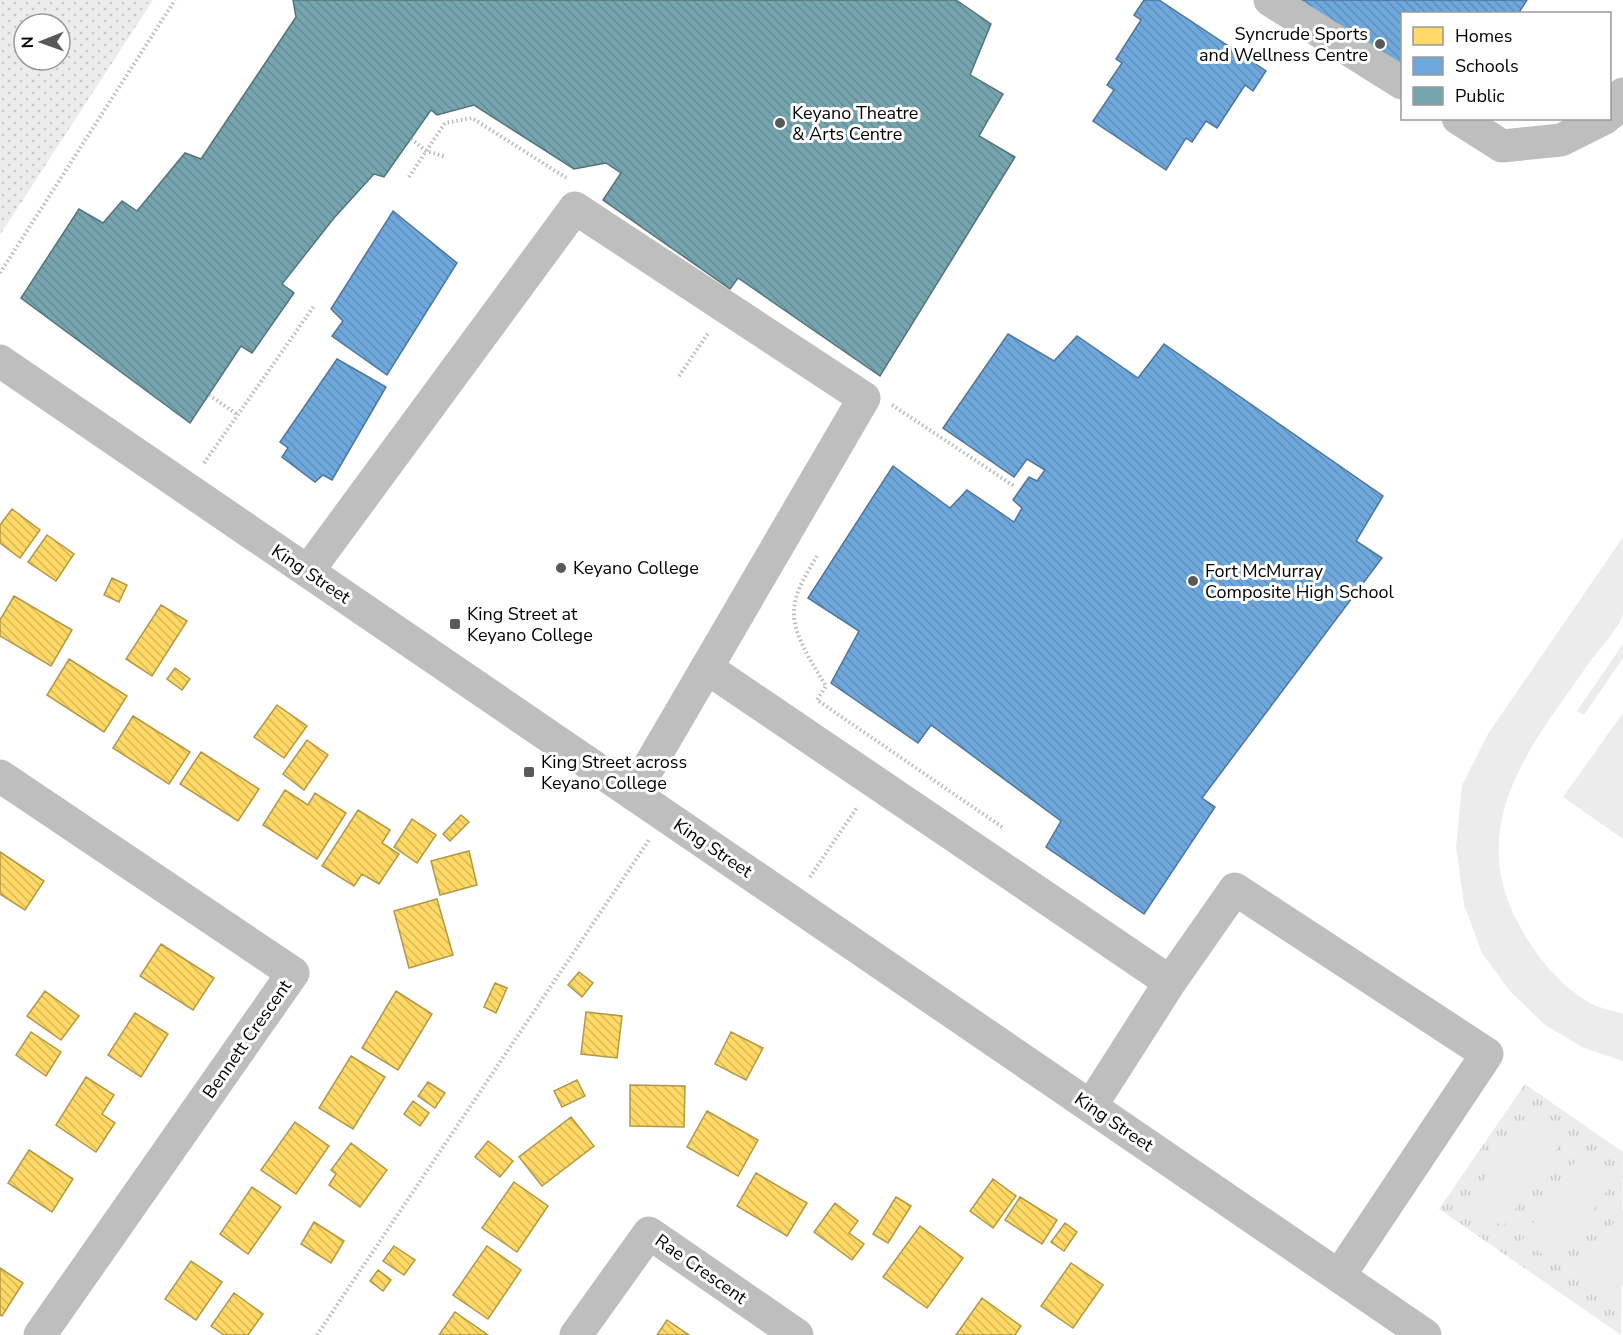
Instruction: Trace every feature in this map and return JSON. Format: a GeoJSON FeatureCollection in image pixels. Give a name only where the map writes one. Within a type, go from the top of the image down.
{"type":"FeatureCollection","features":[{"type":"Feature","properties":{"kind":"street"},"geometry":{"type":"LineString","coordinates":[[1270,0],[1401,82]]}},
{"type":"Feature","properties":{"kind":"street"},"geometry":{"type":"LineString","coordinates":[[1611,112],[1623,94]]}},
{"type":"Feature","properties":{"kind":"street"},"geometry":{"type":"LineString","coordinates":[[1461,120],[1502,146],[1561,140],[1603,120]]}},
{"type":"Feature","properties":{"kind":"street"},"geometry":{"type":"LineString","coordinates":[[1609,120],[1623,134]]}},
{"type":"Feature","properties":{"kind":"street"},"geometry":{"type":"LineString","coordinates":[[308,571],[574,208],[864,398],[633,794]]}},
{"type":"Feature","properties":{"kind":"street","name":"King Street"},"geometry":{"type":"LineString","coordinates":[[0,361],[1425,1335]]}},
{"type":"Feature","properties":{"kind":"street"},"geometry":{"type":"LineString","coordinates":[[706,668],[1170,982]]}},
{"type":"Feature","properties":{"kind":"street","name":"Bennett Crescent"},"geometry":{"type":"LineString","coordinates":[[0,776],[293,973],[40,1335]]}},
{"type":"Feature","properties":{"kind":"street"},"geometry":{"type":"LineString","coordinates":[[1091,1106],[1170,982],[1234,889],[1487,1054],[1339,1276]]}},
{"type":"Feature","properties":{"kind":"street","name":"Rae Crescent"},"geometry":{"type":"LineString","coordinates":[[576,1335],[649,1233],[797,1335]]}},
{"type":"Feature","properties":{"kind":"path"},"geometry":{"type":"LineString","coordinates":[[0,273],[176,0]]}},
{"type":"Feature","properties":{"kind":"path"},"geometry":{"type":"LineString","coordinates":[[410,177],[445,123],[472,118],[572,181]]}},
{"type":"Feature","properties":{"kind":"path"},"geometry":{"type":"LineString","coordinates":[[411,139],[426,151],[446,157]]}},
{"type":"Feature","properties":{"kind":"path"},"geometry":{"type":"LineString","coordinates":[[187,489],[314,306]]}},
{"type":"Feature","properties":{"kind":"path"},"geometry":{"type":"LineString","coordinates":[[864,398],[872,391],[1014,486]]}},
{"type":"Feature","properties":{"kind":"path"},"geometry":{"type":"LineString","coordinates":[[209,395],[238,415]]}},
{"type":"Feature","properties":{"kind":"path"},"geometry":{"type":"LineString","coordinates":[[817,556],[801,584],[794,614],[806,653],[826,686],[817,700],[895,751],[1012,834]]}},
{"type":"Feature","properties":{"kind":"path"},"geometry":{"type":"LineString","coordinates":[[793,903],[895,751]]}},
{"type":"Feature","properties":{"kind":"path"},"geometry":{"type":"LineString","coordinates":[[317,1335],[665,816]]}},
{"type":"Feature","properties":{"kind":"green space"},"geometry":{"type":"Polygon","coordinates":[[[0,0],[153,0],[0,235],[0,0]]]}},
{"type":"Feature","properties":{"kind":"green space"},"geometry":{"type":"Polygon","coordinates":[[[1623,537],[1623,614],[1613,632],[1589,663],[1528,753],[1513,784],[1502,816],[1499,850],[1503,884],[1517,921],[1538,955],[1564,984],[1585,1000],[1623,1014],[1623,1061],[1582,1047],[1545,1025],[1509,990],[1482,953],[1464,904],[1456,847],[1462,785],[1488,734],[1623,537]]]}},
{"type":"Feature","properties":{"kind":"green space"},"geometry":{"type":"Polygon","coordinates":[[[1623,644],[1623,658],[1584,715],[1577,711],[1623,644]]]}},
{"type":"Feature","properties":{"kind":"green space"},"geometry":{"type":"Polygon","coordinates":[[[1623,713],[1623,839],[1563,797],[1623,713]]]}},
{"type":"Feature","properties":{"kind":"green space"},"geometry":{"type":"Polygon","coordinates":[[[1525,1084],[1623,1152],[1621,1335],[1439,1209],[1525,1084]]]}},
{"type":"Feature","properties":{"kind":"green space"},"geometry":{"type":"Polygon","coordinates":[[[1526,1118],[1561,1142],[1503,1227],[1468,1203],[1526,1118]]]}},
{"type":"Feature","properties":{"kind":"green space"},"geometry":{"type":"Polygon","coordinates":[[[1580,1155],[1615,1179],[1557,1264],[1522,1240],[1580,1155]]]}},
{"type":"Feature","properties":{"kind":"green space"},"geometry":{"type":"Polygon","coordinates":[[[1623,1209],[1623,1284],[1613,1299],[1578,1275],[1623,1209]]]}},
{"type":"Feature","properties":{"kind":"building: Homes"},"geometry":{"type":"Polygon","coordinates":[[[12,509],[40,530],[20,558],[0,543],[0,525],[12,509]]]}},
{"type":"Feature","properties":{"kind":"building: Homes"},"geometry":{"type":"Polygon","coordinates":[[[47,535],[74,554],[56,581],[28,562],[47,535]]]}},
{"type":"Feature","properties":{"kind":"building: Homes"},"geometry":{"type":"Polygon","coordinates":[[[112,578],[127,585],[119,602],[104,595],[112,578]]]}},
{"type":"Feature","properties":{"kind":"building: Homes"},"geometry":{"type":"Polygon","coordinates":[[[14,596],[72,630],[51,666],[0,636],[0,620],[14,596]]]}},
{"type":"Feature","properties":{"kind":"building: Homes"},"geometry":{"type":"Polygon","coordinates":[[[161,605],[187,621],[152,676],[126,659],[161,605]]]}},
{"type":"Feature","properties":{"kind":"building: Homes"},"geometry":{"type":"Polygon","coordinates":[[[69,659],[127,696],[104,732],[47,695],[69,659]]]}},
{"type":"Feature","properties":{"kind":"building: Homes"},"geometry":{"type":"Polygon","coordinates":[[[175,668],[190,679],[182,690],[167,679],[175,668]]]}},
{"type":"Feature","properties":{"kind":"building: Homes"},"geometry":{"type":"Polygon","coordinates":[[[277,705],[307,726],[284,758],[254,737],[277,705]]]}},
{"type":"Feature","properties":{"kind":"building: Homes"},"geometry":{"type":"Polygon","coordinates":[[[133,716],[190,752],[169,784],[113,748],[133,716]]]}},
{"type":"Feature","properties":{"kind":"building: Homes"},"geometry":{"type":"Polygon","coordinates":[[[307,740],[328,755],[304,790],[283,774],[307,740]]]}},
{"type":"Feature","properties":{"kind":"building: Homes"},"geometry":{"type":"Polygon","coordinates":[[[201,752],[259,789],[238,821],[180,784],[201,752]]]}},
{"type":"Feature","properties":{"kind":"building: Homes"},"geometry":{"type":"Polygon","coordinates":[[[285,790],[308,805],[315,793],[346,813],[317,859],[263,825],[285,790]]]}},
{"type":"Feature","properties":{"kind":"building: Homes"},"geometry":{"type":"Polygon","coordinates":[[[358,810],[390,830],[382,843],[399,854],[379,884],[362,874],[354,886],[322,866],[358,810]]]}},
{"type":"Feature","properties":{"kind":"building: Homes"},"geometry":{"type":"Polygon","coordinates":[[[461,815],[469,822],[450,841],[443,834],[461,815]]]}},
{"type":"Feature","properties":{"kind":"building: Homes"},"geometry":{"type":"Polygon","coordinates":[[[412,819],[436,835],[417,863],[394,847],[412,819]]]}},
{"type":"Feature","properties":{"kind":"building: Homes"},"geometry":{"type":"Polygon","coordinates":[[[469,851],[477,885],[440,895],[431,861],[469,851]]]}},
{"type":"Feature","properties":{"kind":"building: Homes"},"geometry":{"type":"Polygon","coordinates":[[[0,852],[44,881],[25,910],[0,894],[0,852]]]}},
{"type":"Feature","properties":{"kind":"building: Homes"},"geometry":{"type":"Polygon","coordinates":[[[437,899],[453,955],[409,968],[394,911],[437,899]]]}},
{"type":"Feature","properties":{"kind":"building: Homes"},"geometry":{"type":"Polygon","coordinates":[[[161,944],[214,978],[193,1010],[140,976],[161,944]]]}},
{"type":"Feature","properties":{"kind":"building: Homes"},"geometry":{"type":"Polygon","coordinates":[[[579,972],[593,983],[582,997],[568,985],[579,972]]]}},
{"type":"Feature","properties":{"kind":"building: Homes"},"geometry":{"type":"Polygon","coordinates":[[[495,983],[507,988],[496,1013],[484,1007],[495,983]]]}},
{"type":"Feature","properties":{"kind":"building: Homes"},"geometry":{"type":"Polygon","coordinates":[[[45,991],[79,1016],[61,1040],[27,1016],[45,991]]]}},
{"type":"Feature","properties":{"kind":"building: Homes"},"geometry":{"type":"Polygon","coordinates":[[[396,991],[432,1014],[398,1070],[362,1048],[396,991]]]}},
{"type":"Feature","properties":{"kind":"building: Homes"},"geometry":{"type":"Polygon","coordinates":[[[586,1012],[622,1016],[617,1058],[581,1054],[586,1012]]]}},
{"type":"Feature","properties":{"kind":"building: Homes"},"geometry":{"type":"Polygon","coordinates":[[[135,1013],[168,1034],[141,1077],[108,1055],[135,1013]]]}},
{"type":"Feature","properties":{"kind":"building: Homes"},"geometry":{"type":"Polygon","coordinates":[[[31,1032],[61,1052],[46,1076],[16,1055],[31,1032]]]}},
{"type":"Feature","properties":{"kind":"building: Homes"},"geometry":{"type":"Polygon","coordinates":[[[731,1032],[763,1048],[746,1080],[715,1064],[731,1032]]]}},
{"type":"Feature","properties":{"kind":"building: Homes"},"geometry":{"type":"Polygon","coordinates":[[[351,1056],[385,1077],[353,1129],[319,1108],[351,1056]]]}},
{"type":"Feature","properties":{"kind":"building: Homes"},"geometry":{"type":"Polygon","coordinates":[[[86,1077],[114,1095],[102,1114],[115,1123],[96,1152],[56,1125],[86,1077]]]}},
{"type":"Feature","properties":{"kind":"building: Homes"},"geometry":{"type":"Polygon","coordinates":[[[577,1080],[585,1096],[562,1107],[554,1091],[577,1080]]]}},
{"type":"Feature","properties":{"kind":"building: Homes"},"geometry":{"type":"Polygon","coordinates":[[[428,1082],[445,1093],[435,1108],[418,1096],[428,1082]]]}},
{"type":"Feature","properties":{"kind":"building: Homes"},"geometry":{"type":"Polygon","coordinates":[[[630,1085],[685,1086],[684,1127],[630,1126],[630,1085]]]}},
{"type":"Feature","properties":{"kind":"building: Homes"},"geometry":{"type":"Polygon","coordinates":[[[413,1101],[429,1113],[420,1126],[404,1114],[413,1101]]]}},
{"type":"Feature","properties":{"kind":"building: Homes"},"geometry":{"type":"Polygon","coordinates":[[[707,1111],[758,1140],[738,1176],[687,1147],[707,1111]]]}},
{"type":"Feature","properties":{"kind":"building: Homes"},"geometry":{"type":"Polygon","coordinates":[[[571,1117],[594,1146],[542,1186],[519,1157],[571,1117]]]}},
{"type":"Feature","properties":{"kind":"building: Homes"},"geometry":{"type":"Polygon","coordinates":[[[295,1122],[329,1146],[296,1194],[261,1170],[295,1122]]]}},
{"type":"Feature","properties":{"kind":"building: Homes"},"geometry":{"type":"Polygon","coordinates":[[[488,1141],[513,1161],[500,1177],[475,1157],[488,1141]]]}},
{"type":"Feature","properties":{"kind":"building: Homes"},"geometry":{"type":"Polygon","coordinates":[[[351,1143],[387,1170],[360,1207],[329,1185],[336,1174],[331,1170],[351,1143]]]}},
{"type":"Feature","properties":{"kind":"building: Homes"},"geometry":{"type":"Polygon","coordinates":[[[29,1150],[73,1179],[52,1212],[8,1183],[29,1150]]]}},
{"type":"Feature","properties":{"kind":"building: Homes"},"geometry":{"type":"Polygon","coordinates":[[[756,1173],[807,1203],[787,1236],[737,1206],[756,1173]]]}},
{"type":"Feature","properties":{"kind":"building: Homes"},"geometry":{"type":"Polygon","coordinates":[[[993,1179],[1016,1196],[993,1228],[970,1211],[993,1179]]]}},
{"type":"Feature","properties":{"kind":"building: Homes"},"geometry":{"type":"Polygon","coordinates":[[[514,1182],[548,1206],[517,1252],[482,1228],[514,1182]]]}},
{"type":"Feature","properties":{"kind":"building: Homes"},"geometry":{"type":"Polygon","coordinates":[[[252,1187],[281,1207],[248,1254],[220,1234],[252,1187]]]}},
{"type":"Feature","properties":{"kind":"building: Homes"},"geometry":{"type":"Polygon","coordinates":[[[896,1197],[911,1206],[888,1243],[873,1234],[896,1197]]]}},
{"type":"Feature","properties":{"kind":"building: Homes"},"geometry":{"type":"Polygon","coordinates":[[[1020,1197],[1057,1220],[1042,1244],[1005,1220],[1020,1197]]]}},
{"type":"Feature","properties":{"kind":"building: Homes"},"geometry":{"type":"Polygon","coordinates":[[[835,1203],[858,1221],[849,1233],[864,1244],[852,1260],[814,1232],[835,1203]]]}},
{"type":"Feature","properties":{"kind":"building: Homes"},"geometry":{"type":"Polygon","coordinates":[[[314,1222],[344,1241],[331,1263],[301,1244],[314,1222]]]}},
{"type":"Feature","properties":{"kind":"building: Homes"},"geometry":{"type":"Polygon","coordinates":[[[1065,1223],[1077,1232],[1064,1251],[1051,1242],[1065,1223]]]}},
{"type":"Feature","properties":{"kind":"building: Homes"},"geometry":{"type":"Polygon","coordinates":[[[920,1226],[963,1258],[927,1308],[883,1277],[920,1226]]]}},
{"type":"Feature","properties":{"kind":"building: Homes"},"geometry":{"type":"Polygon","coordinates":[[[394,1246],[415,1260],[404,1275],[383,1261],[394,1246]]]}},
{"type":"Feature","properties":{"kind":"building: Homes"},"geometry":{"type":"Polygon","coordinates":[[[487,1246],[521,1270],[488,1319],[453,1295],[487,1246]]]}},
{"type":"Feature","properties":{"kind":"building: Homes"},"geometry":{"type":"Polygon","coordinates":[[[191,1261],[222,1282],[196,1320],[165,1299],[191,1261]]]}},
{"type":"Feature","properties":{"kind":"building: Homes"},"geometry":{"type":"Polygon","coordinates":[[[1071,1263],[1103,1285],[1073,1328],[1041,1306],[1071,1263]]]}},
{"type":"Feature","properties":{"kind":"building: Homes"},"geometry":{"type":"Polygon","coordinates":[[[0,1268],[23,1283],[2,1316],[0,1315],[0,1268]]]}},
{"type":"Feature","properties":{"kind":"building: Homes"},"geometry":{"type":"Polygon","coordinates":[[[378,1270],[391,1280],[383,1291],[370,1281],[378,1270]]]}},
{"type":"Feature","properties":{"kind":"building: Homes"},"geometry":{"type":"Polygon","coordinates":[[[234,1293],[263,1314],[248,1335],[224,1335],[211,1326],[234,1293]]]}},
{"type":"Feature","properties":{"kind":"building: Homes"},"geometry":{"type":"Polygon","coordinates":[[[982,1298],[1021,1326],[1015,1335],[956,1335],[982,1298]]]}},
{"type":"Feature","properties":{"kind":"building: Homes"},"geometry":{"type":"Polygon","coordinates":[[[455,1312],[488,1335],[439,1335],[455,1312]]]}},
{"type":"Feature","properties":{"kind":"building: Homes"},"geometry":{"type":"Polygon","coordinates":[[[667,1320],[689,1335],[657,1335],[667,1320]]]}},
{"type":"Feature","properties":{"kind":"building: Schools"},"geometry":{"type":"Polygon","coordinates":[[[1144,0],[1159,0],[1266,71],[1253,91],[1245,85],[1217,128],[1206,121],[1192,142],[1186,138],[1166,170],[1093,121],[1114,90],[1107,85],[1122,63],[1116,59],[1141,20],[1134,15],[1144,0]]]}},
{"type":"Feature","properties":{"kind":"building: Schools","name":"Syncrude Sports and Wellness Centre"},"geometry":{"type":"Polygon","coordinates":[[[1292,0],[1527,0],[1519,12],[1401,12],[1401,74],[1292,0]]]}},
{"type":"Feature","properties":{"kind":"building: Schools"},"geometry":{"type":"Polygon","coordinates":[[[393,211],[457,263],[387,375],[332,336],[343,321],[331,309],[393,211]]]}},
{"type":"Feature","properties":{"kind":"building: Schools"},"geometry":{"type":"Polygon","coordinates":[[[1008,334],[1054,361],[1077,336],[1138,378],[1164,344],[1383,496],[1356,541],[1382,558],[1202,798],[1215,807],[1144,914],[1046,847],[1061,821],[931,725],[918,743],[831,683],[859,631],[808,598],[893,466],[950,508],[967,490],[1014,522],[1022,508],[1013,500],[1029,477],[1037,481],[1045,470],[1027,459],[1014,477],[943,428],[1008,334]]]}},
{"type":"Feature","properties":{"kind":"building: Schools"},"geometry":{"type":"Polygon","coordinates":[[[337,359],[386,387],[332,480],[323,475],[315,482],[282,457],[288,448],[280,442],[337,359]]]}},
{"type":"Feature","properties":{"kind":"building: Public"},"geometry":{"type":"Polygon","coordinates":[[[293,0],[956,0],[991,24],[970,75],[1003,94],[979,136],[1015,157],[880,376],[738,278],[730,289],[603,200],[621,173],[606,163],[574,169],[474,105],[437,115],[431,110],[384,177],[374,174],[334,218],[282,284],[294,293],[252,353],[241,346],[190,423],[21,298],[79,209],[103,223],[122,201],[137,211],[185,153],[201,159],[296,17],[293,0]]]}},
{"type":"Feature","properties":{"kind":"place","name":"Syncrude Sports and Wellness Centre"},"geometry":{"type":"Point","coordinates":[1380,44]}},
{"type":"Feature","properties":{"kind":"place","name":"Keyano Theatre & Arts Centre"},"geometry":{"type":"Point","coordinates":[780,123]}},
{"type":"Feature","properties":{"kind":"place","name":"Keyano College"},"geometry":{"type":"Point","coordinates":[561,568]}},
{"type":"Feature","properties":{"kind":"place","name":"Fort McMurray Composite High School"},"geometry":{"type":"Point","coordinates":[1193,581]}},
{"type":"Feature","properties":{"kind":"place","name":"King Street at Keyano College"},"geometry":{"type":"Point","coordinates":[455,624]}},
{"type":"Feature","properties":{"kind":"place","name":"King Street across Keyano College"},"geometry":{"type":"Point","coordinates":[529,772]}}]}
